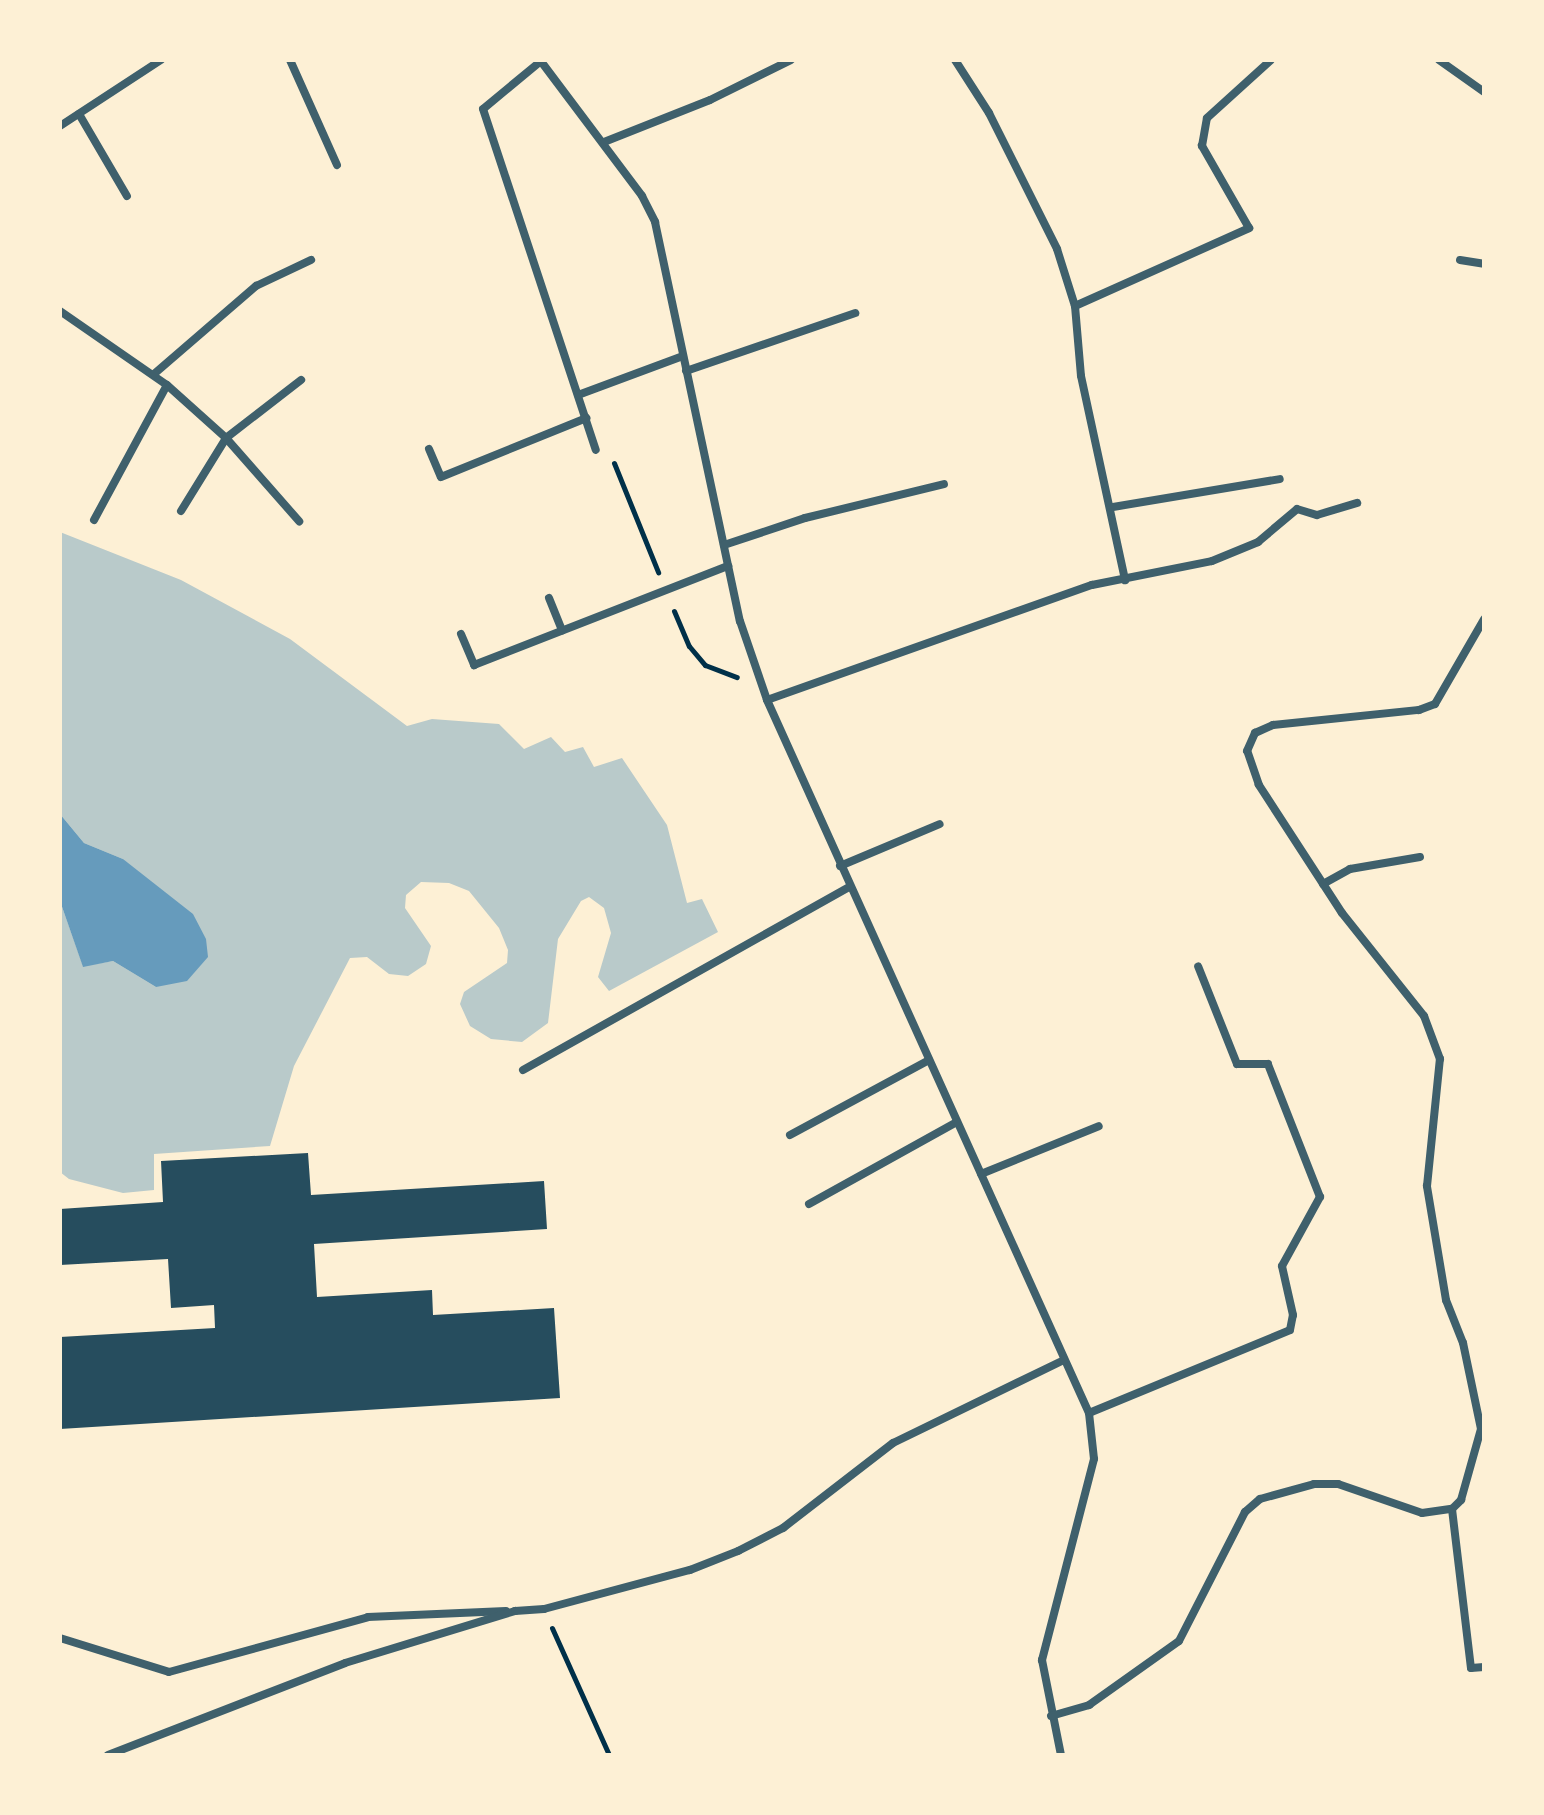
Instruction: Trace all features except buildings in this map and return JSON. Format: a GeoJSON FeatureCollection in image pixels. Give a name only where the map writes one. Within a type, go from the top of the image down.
{"type":"FeatureCollection","features":[{"type":"Feature","properties":{"kind":"street"},"geometry":{"type":"LineString","coordinates":[[60,126],[161,60]]}},
{"type":"Feature","properties":{"kind":"street"},"geometry":{"type":"LineString","coordinates":[[290,60],[337,165]]}},
{"type":"Feature","properties":{"kind":"street"},"geometry":{"type":"LineString","coordinates":[[604,142],[710,100],[791,60]]}},
{"type":"Feature","properties":{"kind":"street"},"geometry":{"type":"LineString","coordinates":[[955,60],[1021,174],[1057,249],[1075,306],[1081,376],[1113,507],[1125,580]]}},
{"type":"Feature","properties":{"kind":"street"},"geometry":{"type":"LineString","coordinates":[[1075,306],[1249,228],[1202,146],[1207,118],[1271,60]]}},
{"type":"Feature","properties":{"kind":"street"},"geometry":{"type":"LineString","coordinates":[[1439,60],[1484,92]]}},
{"type":"Feature","properties":{"kind":"street"},"geometry":{"type":"LineString","coordinates":[[596,450],[483,109],[541,61],[604,142],[655,222],[728,566],[767,700],[1089,1413],[1094,1459],[1042,1660],[1061,1755]]}},
{"type":"Feature","properties":{"kind":"street"},"geometry":{"type":"LineString","coordinates":[[79,114],[127,196]]}},
{"type":"Feature","properties":{"kind":"street"},"geometry":{"type":"LineString","coordinates":[[154,374],[256,286],[311,260]]}},
{"type":"Feature","properties":{"kind":"street"},"geometry":{"type":"LineString","coordinates":[[1460,260],[1484,264]]}},
{"type":"Feature","properties":{"kind":"street"},"geometry":{"type":"LineString","coordinates":[[60,311],[167,385],[226,438],[299,521]]}},
{"type":"Feature","properties":{"kind":"street"},"geometry":{"type":"LineString","coordinates":[[686,371],[855,313]]}},
{"type":"Feature","properties":{"kind":"street"},"geometry":{"type":"LineString","coordinates":[[578,395],[683,356]]}},
{"type":"Feature","properties":{"kind":"street"},"geometry":{"type":"LineString","coordinates":[[181,511],[226,438],[301,380]]}},
{"type":"Feature","properties":{"kind":"street"},"geometry":{"type":"LineString","coordinates":[[94,520],[167,385]]}},
{"type":"Feature","properties":{"kind":"street"},"geometry":{"type":"LineString","coordinates":[[429,449],[441,477],[586,418]]}},
{"type":"Feature","properties":{"kind":"street"},"geometry":{"type":"LineString","coordinates":[[1113,507],[1280,479]]}},
{"type":"Feature","properties":{"kind":"street"},"geometry":{"type":"LineString","coordinates":[[724,545],[805,518],[944,484]]}},
{"type":"Feature","properties":{"kind":"street"},"geometry":{"type":"LineString","coordinates":[[767,700],[1092,585],[1212,561],[1258,542],[1297,509],[1317,515],[1357,503]]}},
{"type":"Feature","properties":{"kind":"street"},"geometry":{"type":"LineString","coordinates":[[461,634],[474,665],[728,566]]}},
{"type":"Feature","properties":{"kind":"street"},"geometry":{"type":"LineString","coordinates":[[549,598],[562,631]]}},
{"type":"Feature","properties":{"kind":"street"},"geometry":{"type":"LineString","coordinates":[[1051,1716],[1089,1705],[1179,1641],[1245,1512],[1274,1492],[1338,1484],[1422,1513],[1452,1509],[1461,1500],[1481,1429],[1463,1343],[1446,1300],[1427,1186],[1440,1059],[1424,1016],[1323,884],[1259,785],[1247,751],[1255,733],[1273,725],[1419,710],[1435,704],[1484,619]]}},
{"type":"Feature","properties":{"kind":"street"},"geometry":{"type":"LineString","coordinates":[[840,866],[940,824]]}},
{"type":"Feature","properties":{"kind":"street"},"geometry":{"type":"LineString","coordinates":[[1323,884],[1350,869],[1420,857]]}},
{"type":"Feature","properties":{"kind":"street"},"geometry":{"type":"LineString","coordinates":[[523,1070],[849,887]]}},
{"type":"Feature","properties":{"kind":"street"},"geometry":{"type":"LineString","coordinates":[[1089,1413],[1290,1330],[1293,1315],[1282,1266],[1320,1197],[1268,1064],[1237,1064],[1198,966]]}},
{"type":"Feature","properties":{"kind":"street"},"geometry":{"type":"LineString","coordinates":[[790,1135],[929,1060]]}},
{"type":"Feature","properties":{"kind":"street"},"geometry":{"type":"LineString","coordinates":[[809,1204],[957,1122]]}},
{"type":"Feature","properties":{"kind":"street"},"geometry":{"type":"LineString","coordinates":[[981,1174],[1099,1126]]}},
{"type":"Feature","properties":{"kind":"street"},"geometry":{"type":"LineString","coordinates":[[60,1638],[169,1672],[368,1617],[449,1610],[544,1609],[690,1570],[738,1551],[783,1528],[893,1443],[1064,1360]]}},
{"type":"Feature","properties":{"kind":"street"},"geometry":{"type":"LineString","coordinates":[[1452,1509],[1471,1668],[1484,1667]]}},
{"type":"Feature","properties":{"kind":"street"},"geometry":{"type":"LineString","coordinates":[[108,1755],[345,1663],[515,1611]]}},
{"type":"Feature","properties":{"kind":"path"},"geometry":{"type":"LineString","coordinates":[[544,1609],[609,1755]]}},
{"type":"Feature","properties":{"kind":"shaded area"},"geometry":{"type":"Polygon","coordinates":[[[60,532],[181,580],[290,639],[407,726],[432,719],[499,724],[524,749],[551,737],[565,752],[583,747],[594,767],[622,758],[667,825],[687,903],[702,899],[718,932],[609,991],[598,977],[611,933],[604,908],[589,897],[581,901],[558,939],[548,1023],[522,1042],[491,1039],[470,1026],[460,1004],[464,992],[507,963],[508,950],[499,928],[469,891],[449,883],[421,882],[406,895],[405,908],[431,946],[426,964],[408,976],[389,974],[367,957],[350,958],[294,1066],[270,1146],[154,1154],[154,1190],[123,1193],[69,1179],[60,1172],[60,901],[83,966],[113,961],[156,987],[123,859],[84,843],[60,814],[60,532]]]}},
{"type":"Feature","properties":{"kind":"water"},"geometry":{"type":"Polygon","coordinates":[[[60,814],[84,843],[123,859],[193,914],[206,939],[208,957],[187,981],[156,987],[113,961],[83,967],[60,901],[60,814]]]}}]}
